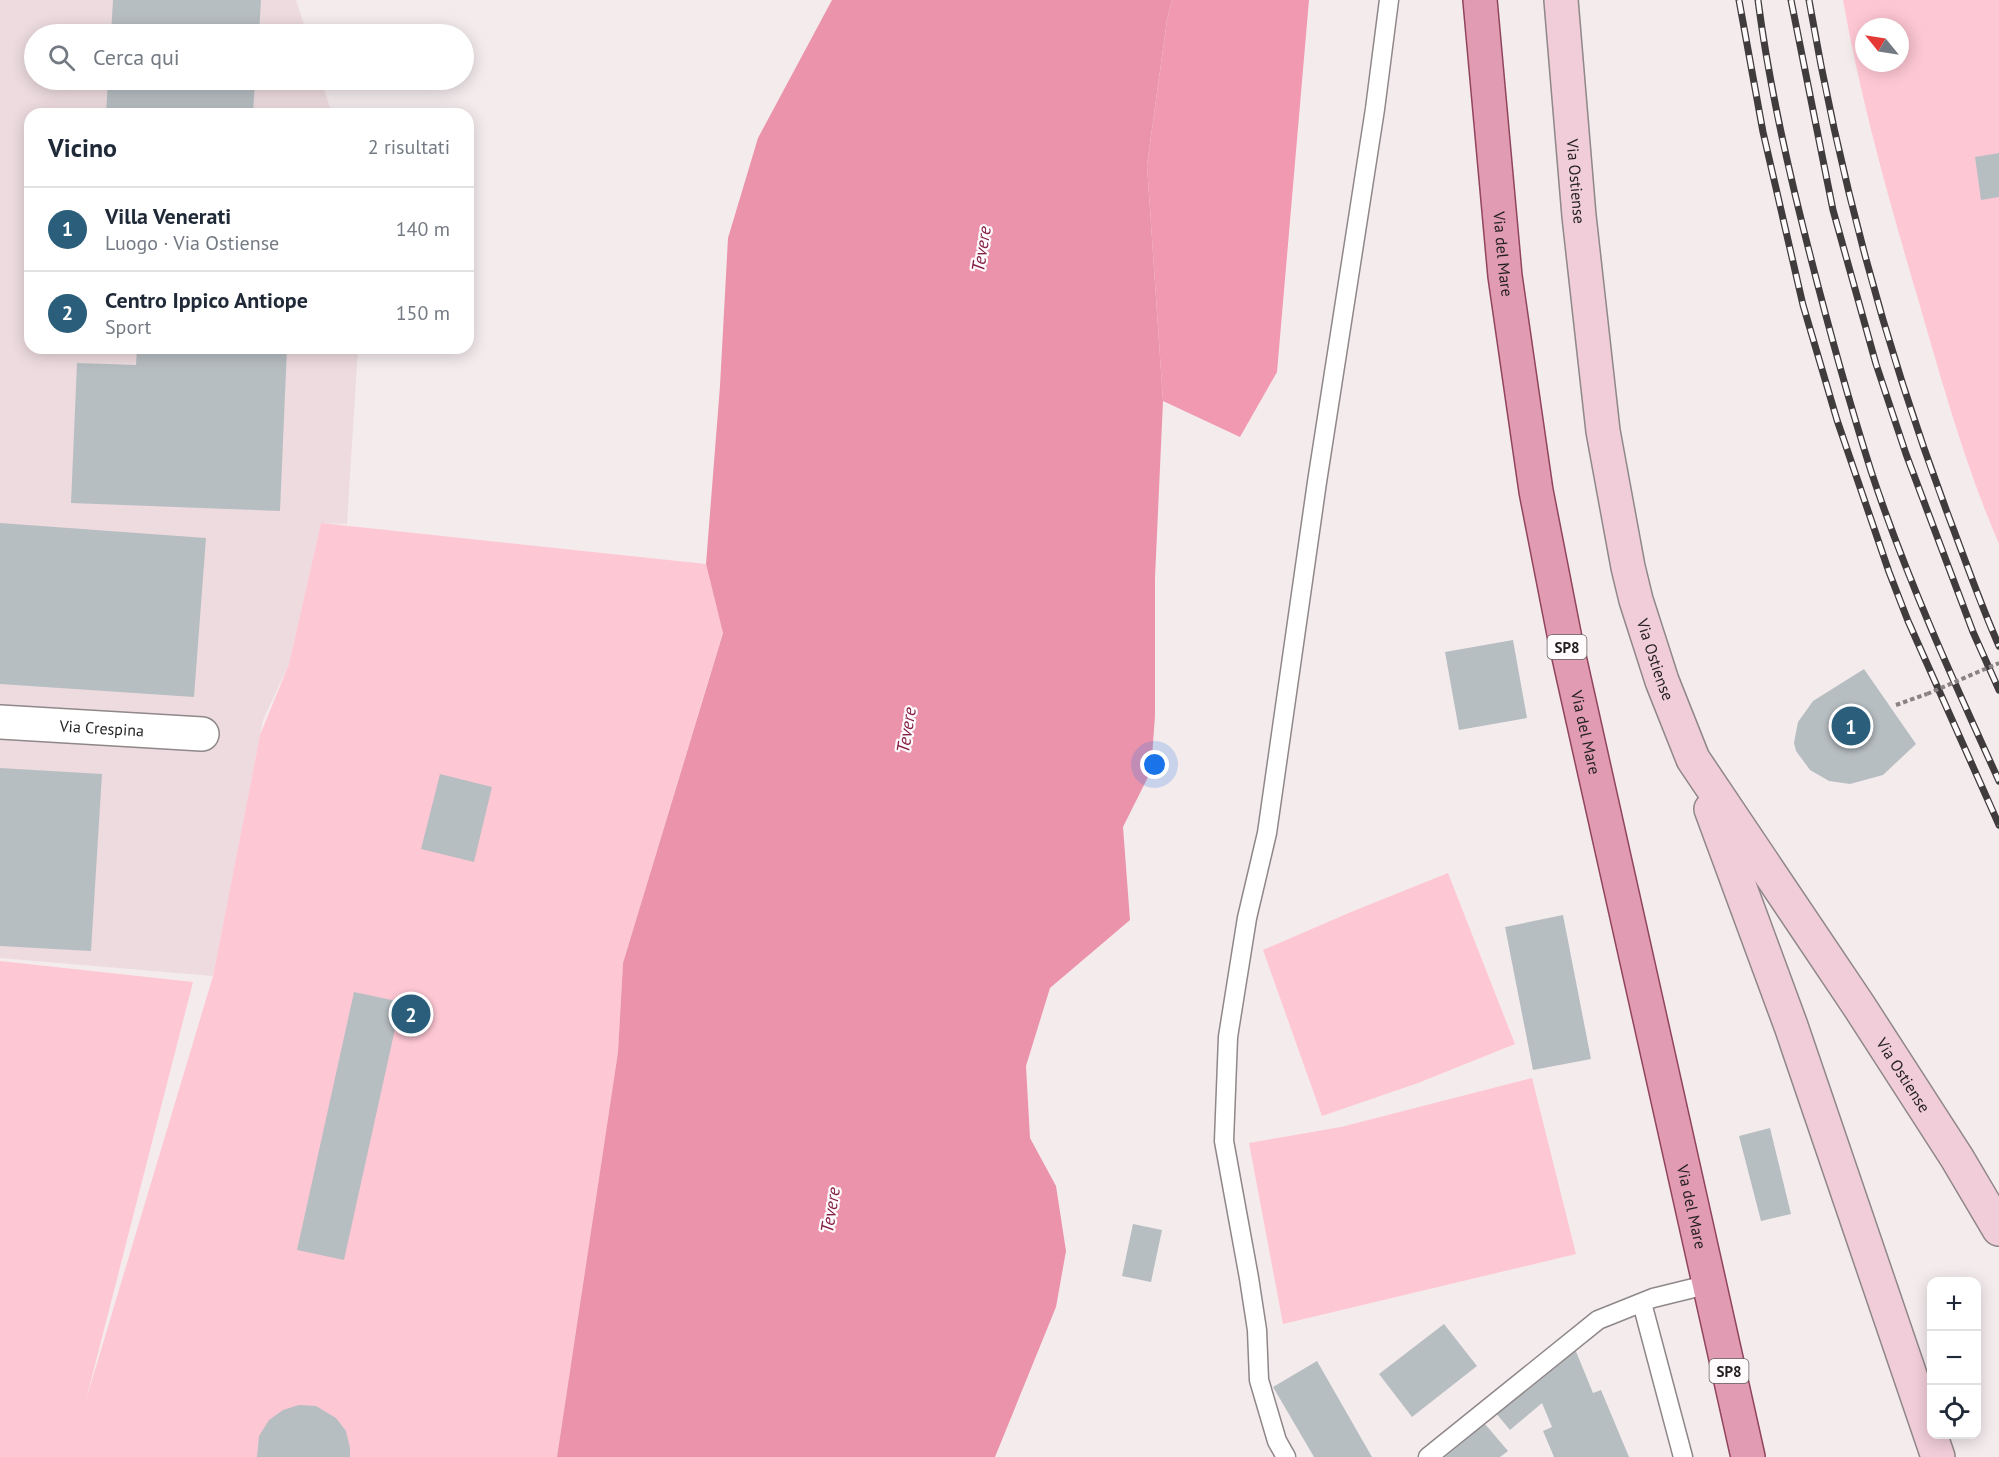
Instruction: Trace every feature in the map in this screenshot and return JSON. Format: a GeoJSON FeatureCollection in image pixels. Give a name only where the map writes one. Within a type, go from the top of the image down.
{"type":"FeatureCollection","features":[{"type":"Feature","properties":{"kind":"main road","name":"Via del Mare"},"geometry":{"type":"LineString","coordinates":[[1480,0],[1505,276],[1536,492],[1565,639],[1748,1457]]}},
{"type":"Feature","properties":{"kind":"main road","name":"Via Ostiense"},"geometry":{"type":"LineString","coordinates":[[1561,0],[1579,216],[1608,459],[1636,600],[1662,681],[1693,759],[1859,1006],[1957,1158],[1999,1229]]}},
{"type":"Feature","properties":{"kind":"main road"},"geometry":{"type":"LineString","coordinates":[[1693,759],[1791,1026],[1938,1457]]}},
{"type":"Feature","properties":{"kind":"street","name":"Via Crespina"},"geometry":{"type":"LineString","coordinates":[[0,722],[202,734]]}},
{"type":"Feature","properties":{"kind":"lane"},"geometry":{"type":"LineString","coordinates":[[1286,1457],[1277,1441],[1259,1380],[1257,1330],[1224,1141],[1228,1037],[1247,918],[1267,833],[1317,482],[1376,109],[1389,0]]}},
{"type":"Feature","properties":{"kind":"lane"},"geometry":{"type":"LineString","coordinates":[[1428,1457],[1598,1320],[1642,1303],[1710,1284]]}},
{"type":"Feature","properties":{"kind":"lane"},"geometry":{"type":"LineString","coordinates":[[1642,1303],[1683,1457]]}},
{"type":"Feature","properties":{"kind":"path"},"geometry":{"type":"LineString","coordinates":[[1896,705],[1999,663]]}},
{"type":"Feature","properties":{"kind":"shaded area"},"geometry":{"type":"Polygon","coordinates":[[[0,0],[296,0],[304,24],[24,24],[24,90],[324,90],[330,108],[24,108],[24,354],[358,354],[347,524],[321,523],[289,664],[263,720],[213,976],[0,958],[0,0]]]}},
{"type":"Feature","properties":{"kind":"shaded area"},"geometry":{"type":"Polygon","coordinates":[[[1172,0],[1309,0],[1277,372],[1240,437],[1163,401],[1147,165],[1167,20],[1172,0]]]}},
{"type":"Feature","properties":{"kind":"shaded area"},"geometry":{"type":"Polygon","coordinates":[[[1843,0],[1999,0],[1999,544],[1965,454],[1936,361],[1886,188],[1858,72],[1909,72],[1909,18],[1855,18],[1855,60],[1843,0]]]}},
{"type":"Feature","properties":{"kind":"shaded area"},"geometry":{"type":"Polygon","coordinates":[[[321,523],[706,564],[723,632],[623,963],[618,1052],[557,1457],[0,1457],[0,961],[193,982],[86,1400],[213,976],[260,735],[289,664],[321,523]]]}},
{"type":"Feature","properties":{"kind":"shaded area"},"geometry":{"type":"Polygon","coordinates":[[[1448,873],[1515,1044],[1418,1083],[1322,1116],[1263,950],[1448,873]]]}},
{"type":"Feature","properties":{"kind":"shaded area"},"geometry":{"type":"Polygon","coordinates":[[[1532,1078],[1576,1254],[1283,1324],[1249,1143],[1341,1127],[1532,1078]]]}},
{"type":"Feature","properties":{"kind":"water","name":"Tevere"},"geometry":{"type":"Polygon","coordinates":[[[832,0],[1172,0],[1167,20],[1147,165],[1163,401],[1155,578],[1155,716],[1151,771],[1123,827],[1130,920],[1050,988],[1026,1066],[1030,1138],[1056,1186],[1066,1251],[1056,1307],[995,1457],[557,1457],[618,1052],[623,963],[723,633],[706,564],[720,386],[728,238],[758,138],[832,0]]]}},
{"type":"Feature","properties":{"kind":"building"},"geometry":{"type":"Polygon","coordinates":[[[113,0],[261,0],[260,24],[112,24],[113,0]]]}},
{"type":"Feature","properties":{"kind":"building"},"geometry":{"type":"Polygon","coordinates":[[[107,90],[254,90],[253,108],[106,108],[107,90]]]}},
{"type":"Feature","properties":{"kind":"building"},"geometry":{"type":"Polygon","coordinates":[[[1999,153],[1999,197],[1981,200],[1975,157],[1999,153]]]}},
{"type":"Feature","properties":{"kind":"building"},"geometry":{"type":"Polygon","coordinates":[[[137,354],[287,354],[280,511],[71,503],[77,363],[136,365],[137,354]]]}},
{"type":"Feature","properties":{"kind":"building"},"geometry":{"type":"Polygon","coordinates":[[[0,523],[206,538],[194,697],[0,684],[0,523]]]}},
{"type":"Feature","properties":{"kind":"building"},"geometry":{"type":"Polygon","coordinates":[[[1513,640],[1527,718],[1459,730],[1445,652],[1513,640]]]}},
{"type":"Feature","properties":{"kind":"building"},"geometry":{"type":"Polygon","coordinates":[[[1864,669],[1916,744],[1883,775],[1850,784],[1829,781],[1810,770],[1796,751],[1794,743],[1798,722],[1813,701],[1864,669]]]}},
{"type":"Feature","properties":{"kind":"building"},"geometry":{"type":"Polygon","coordinates":[[[0,768],[102,774],[91,951],[0,946],[0,768]]]}},
{"type":"Feature","properties":{"kind":"building"},"geometry":{"type":"Polygon","coordinates":[[[440,774],[492,787],[474,862],[421,849],[440,774]]]}},
{"type":"Feature","properties":{"kind":"building"},"geometry":{"type":"Polygon","coordinates":[[[1563,915],[1591,1059],[1533,1070],[1505,927],[1563,915]]]}},
{"type":"Feature","properties":{"kind":"building"},"geometry":{"type":"Polygon","coordinates":[[[354,992],[401,1002],[344,1260],[297,1250],[354,992]]]}},
{"type":"Feature","properties":{"kind":"building"},"geometry":{"type":"Polygon","coordinates":[[[1770,1128],[1791,1214],[1761,1221],[1739,1136],[1770,1128]]]}},
{"type":"Feature","properties":{"kind":"building"},"geometry":{"type":"Polygon","coordinates":[[[1133,1224],[1162,1230],[1151,1282],[1122,1276],[1133,1224]]]}},
{"type":"Feature","properties":{"kind":"building"},"geometry":{"type":"Polygon","coordinates":[[[1444,1324],[1477,1366],[1412,1417],[1379,1374],[1444,1324]]]}},
{"type":"Feature","properties":{"kind":"building"},"geometry":{"type":"Polygon","coordinates":[[[1575,1349],[1593,1393],[1601,1390],[1629,1457],[1554,1457],[1543,1431],[1552,1427],[1542,1403],[1510,1430],[1495,1412],[1575,1349]]]}},
{"type":"Feature","properties":{"kind":"building"},"geometry":{"type":"Polygon","coordinates":[[[1317,1361],[1372,1457],[1314,1457],[1273,1387],[1317,1361]]]}},
{"type":"Feature","properties":{"kind":"building"},"geometry":{"type":"Polygon","coordinates":[[[299,1405],[316,1406],[336,1418],[346,1431],[350,1457],[257,1457],[259,1436],[269,1420],[283,1410],[299,1405]]]}},
{"type":"Feature","properties":{"kind":"building"},"geometry":{"type":"Polygon","coordinates":[[[1485,1424],[1508,1451],[1500,1457],[1445,1457],[1485,1424]]]}},
{"type":"Feature","properties":{"kind":"railway"},"geometry":{"type":"LineString","coordinates":[[1739,0],[1763,132],[1803,305],[1837,420],[1908,621],[1999,825]]}},
{"type":"Feature","properties":{"kind":"railway"},"geometry":{"type":"LineString","coordinates":[[1758,0],[1772,87],[1790,174],[1827,321],[1871,471],[1915,589],[1999,781]]}},
{"type":"Feature","properties":{"kind":"railway"},"geometry":{"type":"LineString","coordinates":[[1791,0],[1833,210],[1876,364],[1906,454],[1973,632],[1999,690]]}},
{"type":"Feature","properties":{"kind":"railway"},"geometry":{"type":"LineString","coordinates":[[1809,0],[1835,134],[1887,333],[1929,464],[1999,646]]}},
{"type":"Feature","properties":{"kind":"place","name":"Villa Venerati"},"geometry":{"type":"Point","coordinates":[1851,726]}},
{"type":"Feature","properties":{"kind":"place","name":"Centro Ippico Antiope"},"geometry":{"type":"Point","coordinates":[411,1014]}}]}
